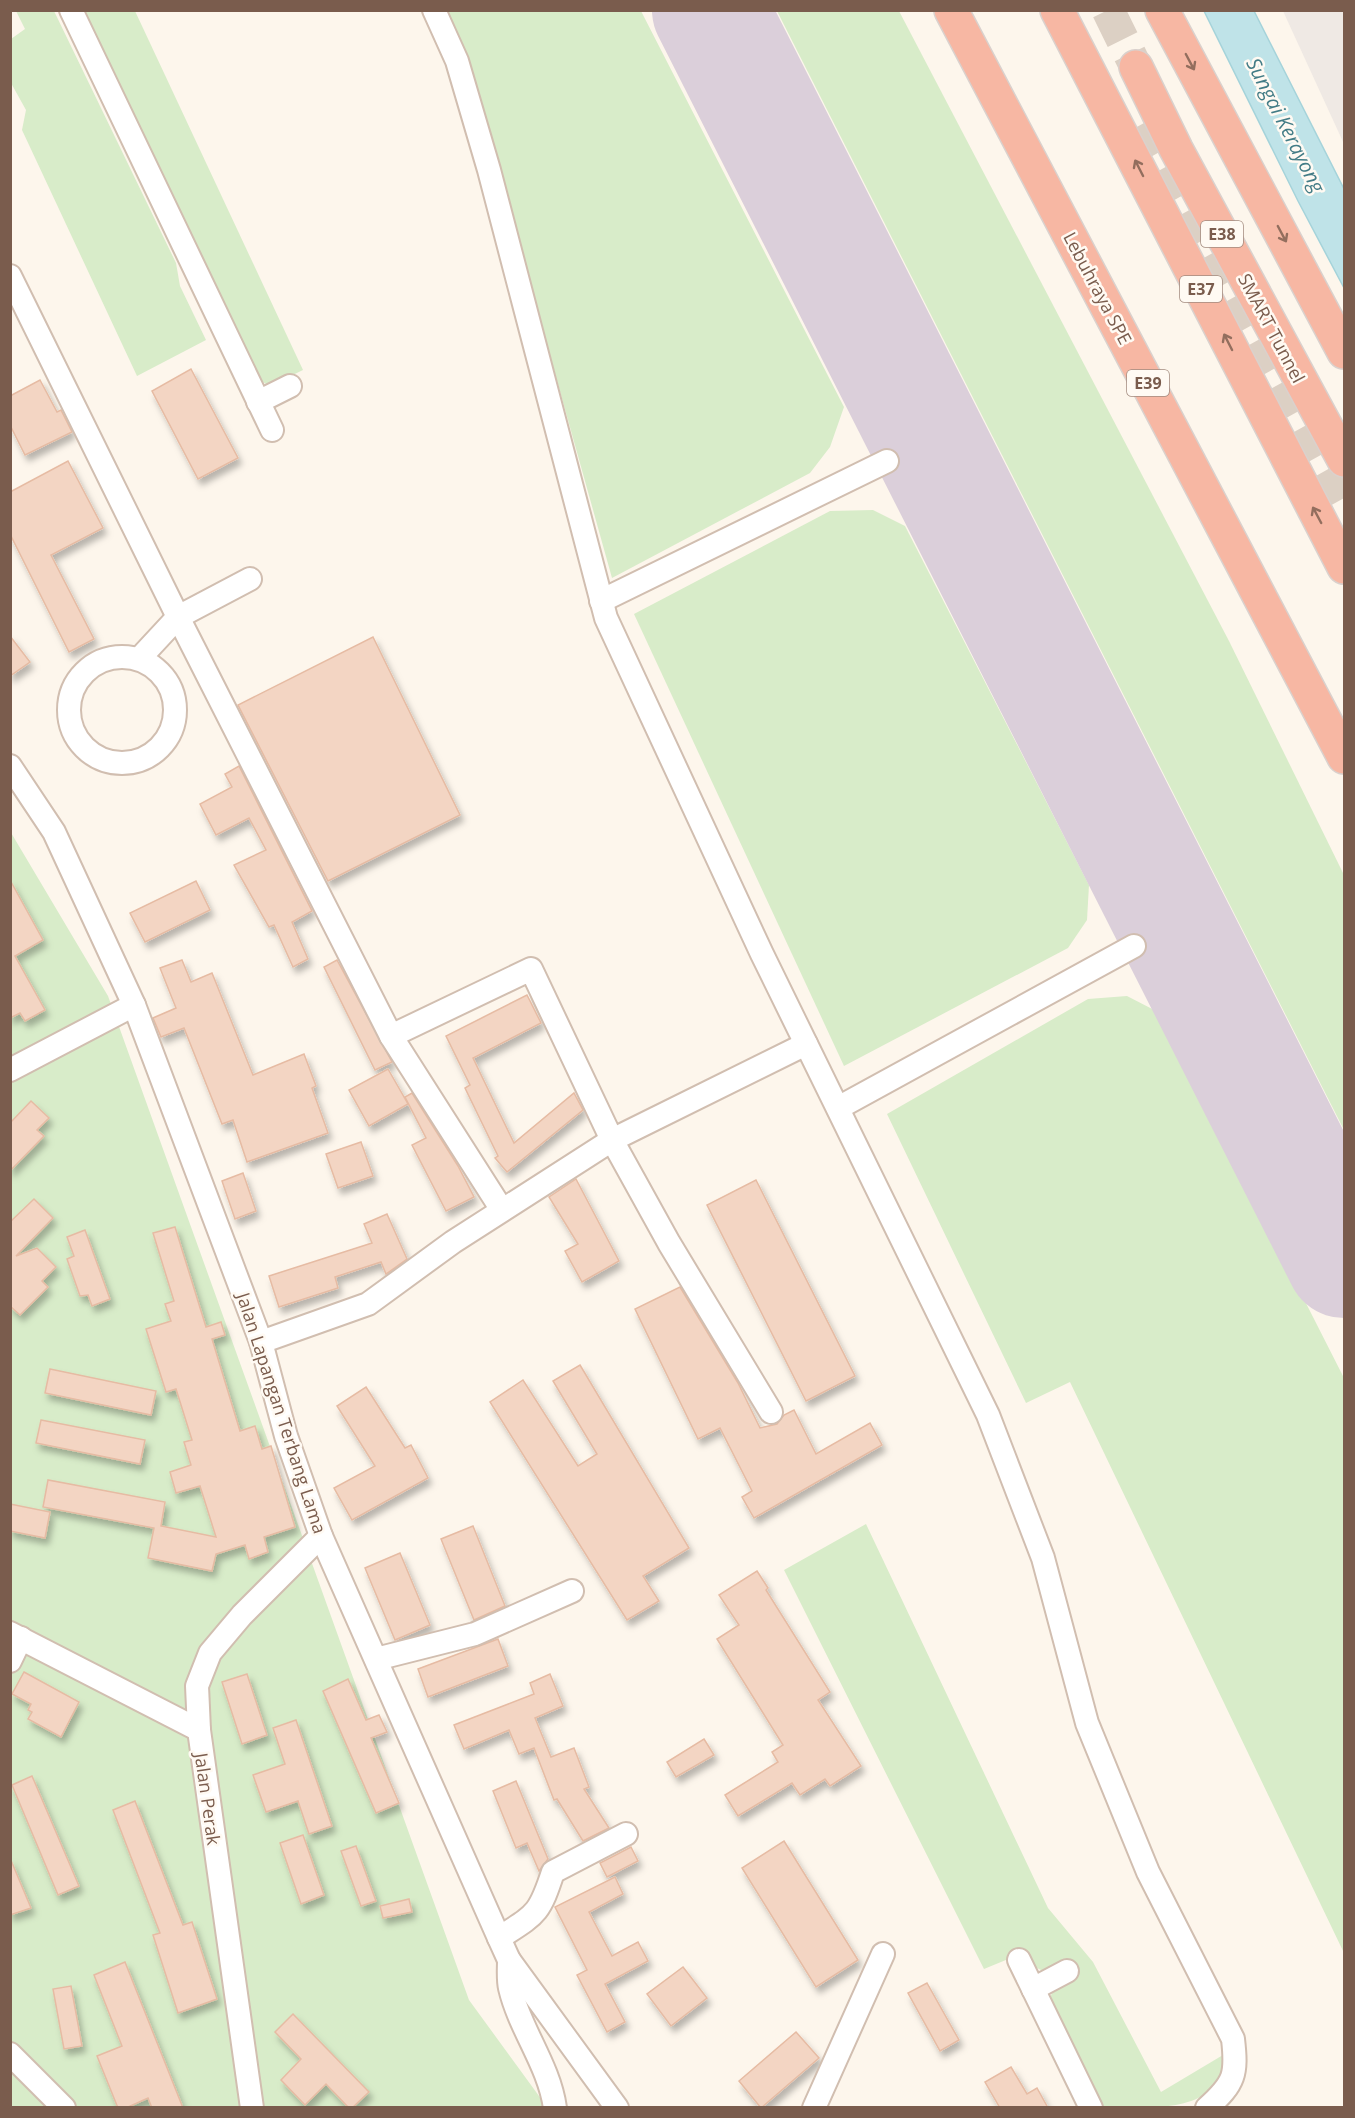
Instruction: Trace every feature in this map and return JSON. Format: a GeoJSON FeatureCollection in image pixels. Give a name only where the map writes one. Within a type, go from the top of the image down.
{"type":"FeatureCollection","features":[{"type":"Feature","properties":{"kind":"highway","name":"Lebuhraya SPE"},"geometry":{"type":"LineString","coordinates":[[951,10],[1344,757]]}},
{"type":"Feature","properties":{"kind":"highway","name":"Lebuhraya SPE"},"geometry":{"type":"LineString","coordinates":[[965,10],[1344,732]]}},
{"type":"Feature","properties":{"kind":"highway","name":"E37"},"geometry":{"type":"LineString","coordinates":[[1057,10],[1344,567]]}},
{"type":"Feature","properties":{"kind":"highway"},"geometry":{"type":"LineString","coordinates":[[1162,10],[1344,352]]}},
{"type":"Feature","properties":{"kind":"highway","name":"SMART Tunnel"},"geometry":{"type":"LineString","coordinates":[[1136,67],[1344,460]]}},
{"type":"Feature","properties":{"kind":"highway"},"geometry":{"type":"LineString","coordinates":[[1310,399],[1344,440]]}},
{"type":"Feature","properties":{"kind":"street"},"geometry":{"type":"LineString","coordinates":[[71,10],[272,430]]}},
{"type":"Feature","properties":{"kind":"street"},"geometry":{"type":"LineString","coordinates":[[434,10],[457,61],[489,170],[602,601],[618,648],[806,1044],[988,1414],[1043,1558],[1087,1723],[1148,1872],[1233,2038],[1236,2067],[1225,2092],[1208,2108]]}},
{"type":"Feature","properties":{"kind":"street"},"geometry":{"type":"LineString","coordinates":[[10,276],[178,616],[391,1036],[502,1210]]}},
{"type":"Feature","properties":{"kind":"street"},"geometry":{"type":"LineString","coordinates":[[258,402],[290,386]]}},
{"type":"Feature","properties":{"kind":"street"},"geometry":{"type":"LineString","coordinates":[[602,601],[887,461]]}},
{"type":"Feature","properties":{"kind":"street"},"geometry":{"type":"LineString","coordinates":[[139,658],[178,616],[250,579]]}},
{"type":"Feature","properties":{"kind":"street"},"geometry":{"type":"LineString","coordinates":[[120,656],[139,658],[159,671],[169,684],[175,701],[175,718],[169,736],[159,749],[131,763],[112,763],[89,752],[79,742],[68,713],[71,695],[79,678],[92,665],[120,656]]}},
{"type":"Feature","properties":{"kind":"street","name":"Jalan Lapangan Terbang Lama"},"geometry":{"type":"LineString","coordinates":[[10,766],[54,832],[134,1005],[261,1342],[286,1436],[321,1536],[499,1938],[509,1960],[617,2108]]}},
{"type":"Feature","properties":{"kind":"street"},"geometry":{"type":"LineString","coordinates":[[838,1108],[1134,946]]}},
{"type":"Feature","properties":{"kind":"street"},"geometry":{"type":"LineString","coordinates":[[391,1036],[531,969],[612,1140],[669,1243],[771,1412]]}},
{"type":"Feature","properties":{"kind":"street"},"geometry":{"type":"LineString","coordinates":[[10,1070],[134,1005]]}},
{"type":"Feature","properties":{"kind":"street"},"geometry":{"type":"LineString","coordinates":[[261,1342],[368,1304],[502,1210],[612,1140],[806,1044]]}},
{"type":"Feature","properties":{"kind":"street","name":"Jalan Perak"},"geometry":{"type":"LineString","coordinates":[[252,2108],[199,1730],[197,1686],[210,1653],[242,1615],[321,1536]]}},
{"type":"Feature","properties":{"kind":"street"},"geometry":{"type":"LineString","coordinates":[[376,1659],[475,1634],[572,1591]]}},
{"type":"Feature","properties":{"kind":"street"},"geometry":{"type":"LineString","coordinates":[[10,1661],[16,1636],[199,1730]]}},
{"type":"Feature","properties":{"kind":"street"},"geometry":{"type":"LineString","coordinates":[[499,1938],[532,1917],[543,1905],[553,1872],[626,1834]]}},
{"type":"Feature","properties":{"kind":"street"},"geometry":{"type":"LineString","coordinates":[[814,2108],[883,1954]]}},
{"type":"Feature","properties":{"kind":"street"},"geometry":{"type":"LineString","coordinates":[[509,1960],[510,1986],[520,2019],[553,2089],[555,2108]]}},
{"type":"Feature","properties":{"kind":"street"},"geometry":{"type":"LineString","coordinates":[[1019,1960],[1092,2108]]}},
{"type":"Feature","properties":{"kind":"street"},"geometry":{"type":"LineString","coordinates":[[1033,1989],[1067,1971]]}},
{"type":"Feature","properties":{"kind":"street"},"geometry":{"type":"LineString","coordinates":[[10,2054],[64,2108]]}},
{"type":"Feature","properties":{"kind":"shaded area"},"geometry":{"type":"Polygon","coordinates":[[[1283,11],[1344,11],[1344,144],[1283,11]]]}},
{"type":"Feature","properties":{"kind":"green space"},"geometry":{"type":"Polygon","coordinates":[[[16,11],[54,11],[176,263],[180,286],[206,340],[137,376],[22,130],[26,110],[11,83],[11,39],[25,29],[16,11]]]}},
{"type":"Feature","properties":{"kind":"green space"},"geometry":{"type":"Polygon","coordinates":[[[82,11],[135,11],[303,370],[270,386],[259,380],[82,11]]]}},
{"type":"Feature","properties":{"kind":"green space"},"geometry":{"type":"Polygon","coordinates":[[[445,11],[641,11],[844,407],[830,447],[810,473],[612,578],[466,54],[445,11]]]}},
{"type":"Feature","properties":{"kind":"green space"},"geometry":{"type":"Polygon","coordinates":[[[777,11],[899,11],[1229,641],[1344,875],[1344,1130],[777,11]]]}},
{"type":"Feature","properties":{"kind":"green space"},"geometry":{"type":"Polygon","coordinates":[[[873,510],[905,526],[1089,885],[1087,920],[1068,948],[844,1066],[634,614],[830,511],[873,510]]]}},
{"type":"Feature","properties":{"kind":"green space"},"geometry":{"type":"Polygon","coordinates":[[[10,831],[108,996],[469,2000],[547,2107],[11,2107],[10,831]]]}},
{"type":"Feature","properties":{"kind":"green space"},"geometry":{"type":"Polygon","coordinates":[[[1127,996],[1158,1012],[1344,1378],[1344,1953],[1070,1382],[1026,1403],[887,1114],[1088,999],[1127,996]]]}},
{"type":"Feature","properties":{"kind":"green space"},"geometry":{"type":"Polygon","coordinates":[[[866,1524],[1048,1908],[1093,1962],[1161,2092],[1223,2055],[1220,2075],[1211,2089],[1197,2099],[1160,2107],[1103,2107],[1048,2003],[1052,1993],[1076,1980],[1066,1962],[1045,1972],[1035,1967],[1028,1951],[984,1969],[784,1570],[866,1524]]]}},
{"type":"Feature","properties":{"kind":"water","name":"Sungai Kerayong"},"geometry":{"type":"Polygon","coordinates":[[[1204,11],[1254,11],[1344,189],[1344,288],[1298,201],[1204,11]]]}},
{"type":"Feature","properties":{"kind":"building"},"geometry":{"type":"Polygon","coordinates":[[[191,369],[238,458],[198,479],[152,391],[191,369]]]}},
{"type":"Feature","properties":{"kind":"building"},"geometry":{"type":"Polygon","coordinates":[[[40,380],[57,412],[61,410],[72,432],[25,455],[10,425],[10,396],[40,380]]]}},
{"type":"Feature","properties":{"kind":"building"},"geometry":{"type":"Polygon","coordinates":[[[68,461],[103,528],[51,555],[94,639],[69,652],[10,534],[10,492],[68,461]]]}},
{"type":"Feature","properties":{"kind":"building"},"geometry":{"type":"Polygon","coordinates":[[[10,636],[30,662],[10,676],[10,636]]]}},
{"type":"Feature","properties":{"kind":"building"},"geometry":{"type":"Polygon","coordinates":[[[373,637],[460,815],[328,881],[238,705],[373,637]]]}},
{"type":"Feature","properties":{"kind":"building"},"geometry":{"type":"Polygon","coordinates":[[[239,766],[312,911],[292,922],[308,959],[293,967],[274,925],[269,927],[234,865],[266,850],[249,818],[216,835],[200,804],[232,787],[225,774],[239,766]]]}},
{"type":"Feature","properties":{"kind":"building"},"geometry":{"type":"Polygon","coordinates":[[[10,880],[43,940],[15,956],[45,1010],[25,1021],[20,1013],[10,1018],[10,880]]]}},
{"type":"Feature","properties":{"kind":"building"},"geometry":{"type":"Polygon","coordinates":[[[196,881],[210,910],[145,942],[130,913],[196,881]]]}},
{"type":"Feature","properties":{"kind":"building"},"geometry":{"type":"Polygon","coordinates":[[[182,960],[191,982],[212,973],[253,1075],[304,1054],[316,1086],[312,1088],[328,1133],[247,1162],[233,1120],[222,1124],[184,1028],[161,1037],[153,1018],[176,1008],[160,968],[182,960]]]}},
{"type":"Feature","properties":{"kind":"building"},"geometry":{"type":"Polygon","coordinates":[[[337,960],[392,1062],[375,1070],[324,967],[337,960]]]}},
{"type":"Feature","properties":{"kind":"building"},"geometry":{"type":"Polygon","coordinates":[[[527,995],[541,1023],[473,1058],[514,1143],[574,1093],[583,1110],[507,1172],[495,1158],[498,1156],[465,1088],[470,1085],[446,1036],[527,995]]]}},
{"type":"Feature","properties":{"kind":"building"},"geometry":{"type":"Polygon","coordinates":[[[388,1069],[408,1104],[369,1126],[349,1090],[388,1069]]]}},
{"type":"Feature","properties":{"kind":"building"},"geometry":{"type":"Polygon","coordinates":[[[412,1093],[458,1166],[474,1197],[446,1211],[412,1145],[426,1138],[405,1097],[412,1093]]]}},
{"type":"Feature","properties":{"kind":"building"},"geometry":{"type":"Polygon","coordinates":[[[31,1101],[49,1118],[37,1130],[44,1136],[10,1171],[10,1123],[31,1101]]]}},
{"type":"Feature","properties":{"kind":"building"},"geometry":{"type":"Polygon","coordinates":[[[361,1142],[373,1176],[338,1188],[326,1154],[361,1142]]]}},
{"type":"Feature","properties":{"kind":"building"},"geometry":{"type":"Polygon","coordinates":[[[243,1173],[256,1211],[235,1219],[222,1181],[243,1173]]]}},
{"type":"Feature","properties":{"kind":"building"},"geometry":{"type":"Polygon","coordinates":[[[576,1179],[619,1261],[582,1282],[565,1251],[578,1244],[549,1197],[576,1179]]]}},
{"type":"Feature","properties":{"kind":"building"},"geometry":{"type":"Polygon","coordinates":[[[756,1180],[855,1376],[806,1401],[707,1205],[756,1180]]]}},
{"type":"Feature","properties":{"kind":"building"},"geometry":{"type":"Polygon","coordinates":[[[34,1199],[53,1218],[16,1256],[37,1248],[56,1267],[42,1281],[48,1287],[20,1315],[10,1306],[10,1222],[34,1199]]]}},
{"type":"Feature","properties":{"kind":"building"},"geometry":{"type":"Polygon","coordinates":[[[387,1214],[407,1259],[386,1274],[381,1262],[335,1277],[338,1288],[279,1307],[269,1276],[372,1243],[364,1224],[387,1214]]]}},
{"type":"Feature","properties":{"kind":"building"},"geometry":{"type":"Polygon","coordinates":[[[175,1227],[206,1327],[221,1322],[225,1335],[212,1339],[240,1431],[255,1426],[262,1449],[271,1446],[295,1527],[264,1537],[268,1552],[249,1559],[245,1545],[216,1554],[212,1571],[148,1558],[154,1528],[43,1507],[48,1480],[165,1502],[161,1526],[216,1537],[200,1486],[176,1493],[170,1472],[191,1465],[184,1442],[192,1440],[176,1389],[166,1392],[146,1329],[171,1321],[165,1304],[174,1301],[153,1233],[175,1227]]]}},
{"type":"Feature","properties":{"kind":"building"},"geometry":{"type":"Polygon","coordinates":[[[85,1230],[110,1299],[92,1306],[88,1295],[80,1296],[67,1259],[74,1256],[67,1237],[85,1230]]]}},
{"type":"Feature","properties":{"kind":"building"},"geometry":{"type":"Polygon","coordinates":[[[680,1287],[738,1383],[760,1428],[777,1424],[784,1415],[794,1410],[816,1454],[870,1423],[882,1445],[754,1518],[742,1497],[752,1491],[720,1428],[698,1439],[635,1309],[680,1287]]]}},
{"type":"Feature","properties":{"kind":"building"},"geometry":{"type":"Polygon","coordinates":[[[580,1365],[689,1548],[643,1576],[659,1601],[627,1620],[490,1402],[523,1380],[578,1466],[597,1454],[553,1381],[580,1365]]]}},
{"type":"Feature","properties":{"kind":"building"},"geometry":{"type":"Polygon","coordinates":[[[50,1369],[156,1391],[151,1415],[45,1393],[50,1369]]]}},
{"type":"Feature","properties":{"kind":"building"},"geometry":{"type":"Polygon","coordinates":[[[366,1387],[405,1448],[411,1445],[428,1478],[352,1520],[334,1488],[375,1466],[337,1406],[366,1387]]]}},
{"type":"Feature","properties":{"kind":"building"},"geometry":{"type":"Polygon","coordinates":[[[41,1420],[145,1440],[140,1464],[36,1443],[41,1420]]]}},
{"type":"Feature","properties":{"kind":"building"},"geometry":{"type":"Polygon","coordinates":[[[10,1504],[50,1512],[45,1538],[10,1531],[10,1504]]]}},
{"type":"Feature","properties":{"kind":"building"},"geometry":{"type":"Polygon","coordinates":[[[473,1526],[505,1606],[474,1620],[441,1539],[473,1526]]]}},
{"type":"Feature","properties":{"kind":"building"},"geometry":{"type":"Polygon","coordinates":[[[400,1553],[430,1625],[395,1640],[365,1568],[400,1553]]]}},
{"type":"Feature","properties":{"kind":"building"},"geometry":{"type":"Polygon","coordinates":[[[757,1571],[768,1588],[766,1590],[830,1692],[818,1700],[861,1766],[830,1786],[825,1779],[800,1795],[792,1783],[738,1816],[725,1795],[778,1762],[772,1752],[783,1745],[717,1639],[739,1625],[719,1595],[757,1571]]]}},
{"type":"Feature","properties":{"kind":"building"},"geometry":{"type":"Polygon","coordinates":[[[498,1639],[508,1666],[428,1697],[418,1669],[498,1639]]]}},
{"type":"Feature","properties":{"kind":"building"},"geometry":{"type":"Polygon","coordinates":[[[24,1672],[79,1702],[61,1737],[28,1719],[32,1712],[28,1710],[31,1704],[12,1694],[24,1672]]]}},
{"type":"Feature","properties":{"kind":"building"},"geometry":{"type":"Polygon","coordinates":[[[247,1674],[267,1735],[242,1744],[222,1682],[247,1674]]]}},
{"type":"Feature","properties":{"kind":"building"},"geometry":{"type":"Polygon","coordinates":[[[550,1674],[563,1706],[535,1718],[551,1757],[574,1748],[589,1787],[584,1789],[609,1828],[583,1841],[557,1799],[554,1800],[534,1748],[519,1754],[509,1730],[464,1749],[454,1725],[534,1694],[530,1683],[550,1674]]]}},
{"type":"Feature","properties":{"kind":"building"},"geometry":{"type":"Polygon","coordinates":[[[348,1679],[366,1720],[379,1715],[387,1732],[371,1738],[399,1803],[376,1813],[323,1691],[348,1679]]]}},
{"type":"Feature","properties":{"kind":"building"},"geometry":{"type":"Polygon","coordinates":[[[296,1720],[332,1826],[309,1834],[298,1801],[266,1812],[253,1775],[285,1764],[273,1728],[296,1720]]]}},
{"type":"Feature","properties":{"kind":"building"},"geometry":{"type":"Polygon","coordinates":[[[704,1739],[714,1755],[676,1777],[667,1762],[704,1739]]]}},
{"type":"Feature","properties":{"kind":"building"},"geometry":{"type":"Polygon","coordinates":[[[32,1776],[79,1886],[58,1895],[12,1785],[32,1776]]]}},
{"type":"Feature","properties":{"kind":"building"},"geometry":{"type":"Polygon","coordinates":[[[516,1781],[548,1859],[539,1871],[527,1843],[516,1848],[493,1791],[516,1781]]]}},
{"type":"Feature","properties":{"kind":"building"},"geometry":{"type":"Polygon","coordinates":[[[135,1801],[183,1925],[192,1922],[217,1999],[178,2013],[153,1935],[160,1933],[113,1810],[135,1801]]]}},
{"type":"Feature","properties":{"kind":"building"},"geometry":{"type":"Polygon","coordinates":[[[303,1835],[324,1895],[301,1904],[280,1843],[303,1835]]]}},
{"type":"Feature","properties":{"kind":"building"},"geometry":{"type":"Polygon","coordinates":[[[784,1841],[858,1960],[816,1987],[742,1868],[784,1841]]]}},
{"type":"Feature","properties":{"kind":"building"},"geometry":{"type":"Polygon","coordinates":[[[356,1846],[376,1901],[361,1906],[341,1851],[356,1846]]]}},
{"type":"Feature","properties":{"kind":"building"},"geometry":{"type":"Polygon","coordinates":[[[631,1847],[638,1861],[607,1877],[600,1863],[631,1847]]]}},
{"type":"Feature","properties":{"kind":"building"},"geometry":{"type":"Polygon","coordinates":[[[10,1858],[31,1908],[10,1915],[10,1858]]]}},
{"type":"Feature","properties":{"kind":"building"},"geometry":{"type":"Polygon","coordinates":[[[615,1877],[623,1894],[589,1912],[612,1956],[638,1942],[648,1961],[605,1984],[625,2022],[607,2032],[577,1975],[587,1970],[555,1907],[615,1877]]]}},
{"type":"Feature","properties":{"kind":"building"},"geometry":{"type":"Polygon","coordinates":[[[409,1899],[412,1912],[383,1918],[380,1906],[409,1899]]]}},
{"type":"Feature","properties":{"kind":"building"},"geometry":{"type":"Polygon","coordinates":[[[125,1962],[183,2108],[152,2108],[148,2098],[126,2108],[118,2108],[97,2056],[122,2046],[94,1975],[125,1962]]]}},
{"type":"Feature","properties":{"kind":"building"},"geometry":{"type":"Polygon","coordinates":[[[683,1967],[707,1998],[671,2026],[647,1994],[683,1967]]]}},
{"type":"Feature","properties":{"kind":"building"},"geometry":{"type":"Polygon","coordinates":[[[927,1983],[959,2040],[940,2051],[908,1993],[927,1983]]]}},
{"type":"Feature","properties":{"kind":"building"},"geometry":{"type":"Polygon","coordinates":[[[71,1986],[82,2046],[64,2049],[53,1989],[71,1986]]]}},
{"type":"Feature","properties":{"kind":"building"},"geometry":{"type":"Polygon","coordinates":[[[293,2014],[369,2092],[352,2108],[349,2108],[326,2084],[305,2105],[281,2080],[301,2059],[275,2032],[293,2014]]]}},
{"type":"Feature","properties":{"kind":"building"},"geometry":{"type":"Polygon","coordinates":[[[796,2032],[819,2058],[761,2108],[739,2081],[796,2032]]]}},
{"type":"Feature","properties":{"kind":"building"},"geometry":{"type":"Polygon","coordinates":[[[1011,2067],[1027,2094],[1037,2088],[1048,2108],[1000,2108],[985,2082],[1011,2067]]]}},
{"type":"Feature","properties":{"kind":"runway"},"geometry":{"type":"LineString","coordinates":[[710,10],[1344,1260]]}},
{"type":"Feature","properties":{"kind":"tunnel"},"geometry":{"type":"LineString","coordinates":[[1108,10],[1136,67]]}},
{"type":"Feature","properties":{"kind":"tunnel"},"geometry":{"type":"LineString","coordinates":[[1135,128],[1344,504]]}}]}
